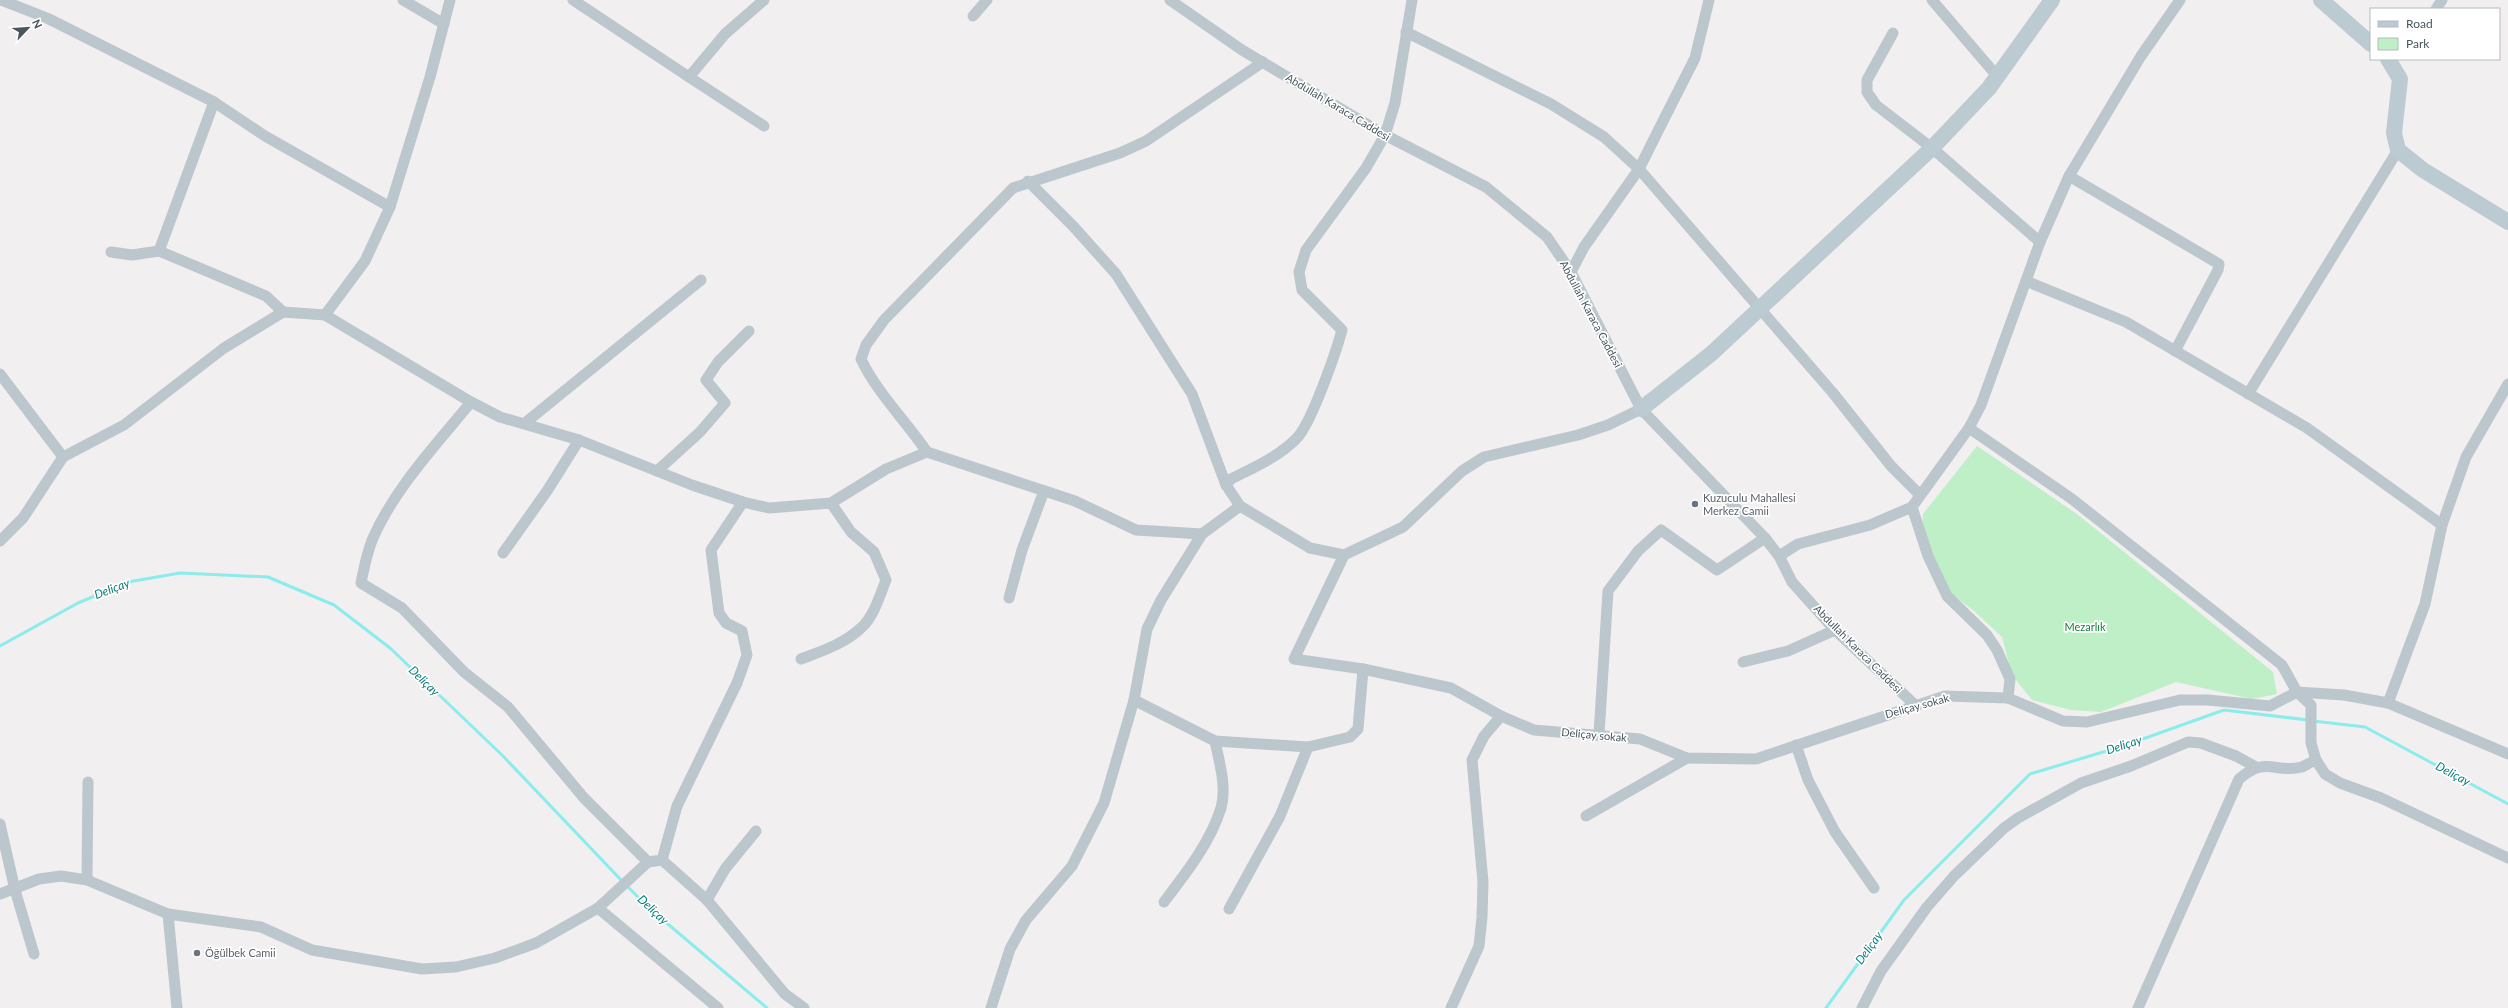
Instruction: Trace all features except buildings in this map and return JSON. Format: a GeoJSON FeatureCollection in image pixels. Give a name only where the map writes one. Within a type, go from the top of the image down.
{"type":"FeatureCollection","features":[{"type":"Feature","properties":{"kind":"street"},"geometry":{"type":"LineString","coordinates":[[1,0],[47,18],[214,102],[265,136],[368,196],[390,207]]}},
{"type":"Feature","properties":{"kind":"street"},"geometry":{"type":"LineString","coordinates":[[403,0],[444,24]]}},
{"type":"Feature","properties":{"kind":"street"},"geometry":{"type":"LineString","coordinates":[[325,315],[365,261],[390,207],[407,158],[450,0]]}},
{"type":"Feature","properties":{"kind":"street"},"geometry":{"type":"LineString","coordinates":[[573,0],[764,126]]}},
{"type":"Feature","properties":{"kind":"street"},"geometry":{"type":"LineString","coordinates":[[689,77],[724,34],[764,0]]}},
{"type":"Feature","properties":{"kind":"street"},"geometry":{"type":"LineString","coordinates":[[974,16],[987,0]]}},
{"type":"Feature","properties":{"kind":"street","name":"Abdullah Karaca Caddesi"},"geometry":{"type":"LineString","coordinates":[[1170,0],[1263,62],[1385,136],[1486,187],[1547,237],[1571,272],[1641,409],[1765,538],[1779,556],[1792,582],[1835,630],[1914,704]]}},
{"type":"Feature","properties":{"kind":"street"},"geometry":{"type":"LineString","coordinates":[[1226,485],[1231,479],[1274,456],[1297,439],[1312,412],[1342,330],[1302,290],[1299,272],[1306,250],[1366,168],[1385,136],[1395,103],[1412,0]]}},
{"type":"Feature","properties":{"kind":"street"},"geometry":{"type":"LineString","coordinates":[[1571,272],[1584,247],[1639,170],[1695,58],[1710,0]]}},
{"type":"Feature","properties":{"kind":"street"},"geometry":{"type":"LineString","coordinates":[[1932,0],[1997,76]]}},
{"type":"Feature","properties":{"kind":"street"},"geometry":{"type":"LineString","coordinates":[[1028,181],[1074,226],[1116,274],[1192,394],[1226,485],[1240,506],[1310,548],[1344,556],[1403,527],[1462,472],[1484,457],[1578,435],[1608,425],[1641,409],[1711,354],[1932,148],[1997,76],[2052,0]]}},
{"type":"Feature","properties":{"kind":"street"},"geometry":{"type":"LineString","coordinates":[[1779,556],[1798,544],[1870,525],[1912,507],[1969,428],[1981,405],[2040,242],[2069,176],[2141,56],[2180,0]]}},
{"type":"Feature","properties":{"kind":"street"},"geometry":{"type":"LineString","coordinates":[[2321,0],[2370,43]]}},
{"type":"Feature","properties":{"kind":"street"},"geometry":{"type":"LineString","coordinates":[[1406,32],[1551,104],[1604,137],[1639,170],[1833,393],[1891,466],[1920,494]]}},
{"type":"Feature","properties":{"kind":"street"},"geometry":{"type":"LineString","coordinates":[[1893,33],[1867,80],[1867,92],[1876,105],[1932,148],[2040,242]]}},
{"type":"Feature","properties":{"kind":"street"},"geometry":{"type":"LineString","coordinates":[[1202,534],[1136,530],[1075,501],[927,452],[908,424],[869,376],[861,359],[866,345],[884,320],[1013,188],[1028,181],[1120,153],[1146,141],[1263,62]]}},
{"type":"Feature","properties":{"kind":"street"},"geometry":{"type":"LineString","coordinates":[[2394,62],[2400,79],[2394,133],[2398,150],[2423,170],[2508,222]]}},
{"type":"Feature","properties":{"kind":"street"},"geometry":{"type":"LineString","coordinates":[[159,251],[214,102]]}},
{"type":"Feature","properties":{"kind":"street"},"geometry":{"type":"LineString","coordinates":[[2248,394],[2398,150]]}},
{"type":"Feature","properties":{"kind":"street"},"geometry":{"type":"LineString","coordinates":[[2069,176],[2219,264],[2218,270],[2175,351]]}},
{"type":"Feature","properties":{"kind":"street"},"geometry":{"type":"LineString","coordinates":[[112,252],[132,255],[159,251],[266,296],[283,312]]}},
{"type":"Feature","properties":{"kind":"street"},"geometry":{"type":"LineString","coordinates":[[525,423],[700,280]]}},
{"type":"Feature","properties":{"kind":"street"},"geometry":{"type":"LineString","coordinates":[[2026,281],[2126,322],[2307,428],[2442,525]]}},
{"type":"Feature","properties":{"kind":"street"},"geometry":{"type":"LineString","coordinates":[[0,541],[24,518],[63,457],[124,425],[224,348],[283,312],[325,315],[471,402],[500,417],[525,423],[579,440],[657,471],[743,502],[769,508],[831,503],[886,469],[927,452]]}},
{"type":"Feature","properties":{"kind":"street"},"geometry":{"type":"LineString","coordinates":[[657,471],[700,432],[725,403],[706,380],[718,362],[749,331]]}},
{"type":"Feature","properties":{"kind":"street"},"geometry":{"type":"LineString","coordinates":[[0,374],[63,457]]}},
{"type":"Feature","properties":{"kind":"street"},"geometry":{"type":"LineString","coordinates":[[2388,703],[2425,604],[2442,525],[2466,457],[2508,384]]}},
{"type":"Feature","properties":{"kind":"street"},"geometry":{"type":"LineString","coordinates":[[471,402],[408,480],[384,516],[372,539],[361,583],[402,608],[464,672],[508,707],[584,798],[648,862]]}},
{"type":"Feature","properties":{"kind":"street"},"geometry":{"type":"LineString","coordinates":[[1969,428],[2072,499],[2282,666],[2297,692],[2311,705],[2311,742],[2316,760],[2325,774],[2340,783],[2381,798],[2508,858]]}},
{"type":"Feature","properties":{"kind":"street"},"geometry":{"type":"LineString","coordinates":[[503,553],[547,491],[579,440]]}},
{"type":"Feature","properties":{"kind":"street"},"geometry":{"type":"LineString","coordinates":[[1010,598],[1022,550],[1044,491]]}},
{"type":"Feature","properties":{"kind":"street"},"geometry":{"type":"LineString","coordinates":[[662,860],[677,806],[737,683],[747,655],[742,631],[726,623],[719,613],[711,550],[743,502]]}},
{"type":"Feature","properties":{"kind":"street"},"geometry":{"type":"LineString","coordinates":[[801,659],[824,651],[862,627],[870,617],[886,580],[874,552],[851,532],[831,503]]}},
{"type":"Feature","properties":{"kind":"street"},"geometry":{"type":"LineString","coordinates":[[991,1008],[1010,949],[1026,920],[1072,866],[1104,803],[1134,700],[1147,629],[1161,600],[1202,534],[1240,506]]}},
{"type":"Feature","properties":{"kind":"street"},"geometry":{"type":"LineString","coordinates":[[1912,507],[1928,556],[1947,596],[1987,635],[1997,650],[2010,680],[2008,698],[2063,721],[2086,722],[2180,700],[2208,700],[2270,706],[2297,692],[2344,695],[2388,703],[2508,754]]}},
{"type":"Feature","properties":{"kind":"street"},"geometry":{"type":"LineString","coordinates":[[1600,734],[1608,591],[1638,551],[1661,530],[1717,570],[1765,538]]}},
{"type":"Feature","properties":{"kind":"street","name":"Deliçay sokak"},"geometry":{"type":"LineString","coordinates":[[1344,556],[1294,659],[1363,669],[1451,688],[1501,716],[1534,730],[1600,734],[1640,740],[1687,758],[1756,759],[1914,704],[1945,696],[2008,698]]}},
{"type":"Feature","properties":{"kind":"street"},"geometry":{"type":"LineString","coordinates":[[1742,662],[1788,651],[1835,630]]}},
{"type":"Feature","properties":{"kind":"street"},"geometry":{"type":"LineString","coordinates":[[1134,700],[1215,741],[1308,747],[1350,737],[1358,729],[1363,669]]}},
{"type":"Feature","properties":{"kind":"street"},"geometry":{"type":"LineString","coordinates":[[1451,1008],[1479,946],[1482,917],[1483,882],[1472,760],[1484,736],[1501,716]]}},
{"type":"Feature","properties":{"kind":"street"},"geometry":{"type":"LineString","coordinates":[[1164,902],[1198,857],[1222,807],[1223,782],[1215,741]]}},
{"type":"Feature","properties":{"kind":"street"},"geometry":{"type":"LineString","coordinates":[[1862,1008],[1881,971],[1927,908],[1954,876],[2004,828],[2028,812],[2081,783],[2131,766],[2188,742],[2201,743],[2236,756],[2256,767]]}},
{"type":"Feature","properties":{"kind":"street"},"geometry":{"type":"LineString","coordinates":[[1796,745],[1808,780],[1835,832],[1874,888]]}},
{"type":"Feature","properties":{"kind":"street"},"geometry":{"type":"LineString","coordinates":[[1229,909],[1280,816],[1308,747]]}},
{"type":"Feature","properties":{"kind":"street"},"geometry":{"type":"LineString","coordinates":[[1586,816],[1687,758]]}},
{"type":"Feature","properties":{"kind":"street"},"geometry":{"type":"LineString","coordinates":[[2138,1008],[2239,779],[2249,770],[2262,765],[2302,767],[2316,760]]}},
{"type":"Feature","properties":{"kind":"street"},"geometry":{"type":"LineString","coordinates":[[87,880],[88,782]]}},
{"type":"Feature","properties":{"kind":"street"},"geometry":{"type":"LineString","coordinates":[[0,824],[15,890],[34,954]]}},
{"type":"Feature","properties":{"kind":"street"},"geometry":{"type":"LineString","coordinates":[[707,900],[725,869],[756,831]]}},
{"type":"Feature","properties":{"kind":"street"},"geometry":{"type":"LineString","coordinates":[[0,894],[15,890],[39,879],[61,876],[87,880],[168,914],[261,927],[312,950],[422,969],[456,967],[495,958],[529,946],[598,908],[640,871],[648,862],[662,860],[707,900],[785,994],[804,1008]]}},
{"type":"Feature","properties":{"kind":"street"},"geometry":{"type":"LineString","coordinates":[[598,908],[718,1008]]}},
{"type":"Feature","properties":{"kind":"street"},"geometry":{"type":"LineString","coordinates":[[168,914],[177,1008]]}},
{"type":"Feature","properties":{"kind":"green space","name":"Mezarlık"},"geometry":{"type":"Polygon","coordinates":[[[1977,446],[2077,514],[2273,672],[2277,694],[2252,699],[2176,682],[2101,712],[2071,710],[2032,700],[2012,675],[2002,637],[1974,611],[1950,593],[1922,532],[1923,514],[1977,446]]]}},
{"type":"Feature","properties":{"kind":"waterway","name":"Deliçay"},"geometry":{"type":"LineString","coordinates":[[0,646],[78,603],[128,582],[180,573],[268,577],[334,605],[390,648],[503,756],[623,882]]}},
{"type":"Feature","properties":{"kind":"waterway","name":"Deliçay"},"geometry":{"type":"LineString","coordinates":[[1826,1008],[1904,900],[2030,774],[2123,746],[2224,710],[2308,720]]}},
{"type":"Feature","properties":{"kind":"waterway","name":"Deliçay"},"geometry":{"type":"LineString","coordinates":[[2313,721],[2365,727],[2508,804]]}},
{"type":"Feature","properties":{"kind":"waterway","name":"Deliçay"},"geometry":{"type":"LineString","coordinates":[[627,886],[649,908],[767,1008]]}},
{"type":"Feature","properties":{"kind":"place","name":"Kuzuculu Mahallesi Merkez Camii"},"geometry":{"type":"Point","coordinates":[1695,504]}},
{"type":"Feature","properties":{"kind":"place","name":"Öğülbek Camii"},"geometry":{"type":"Point","coordinates":[197,953]}}]}
